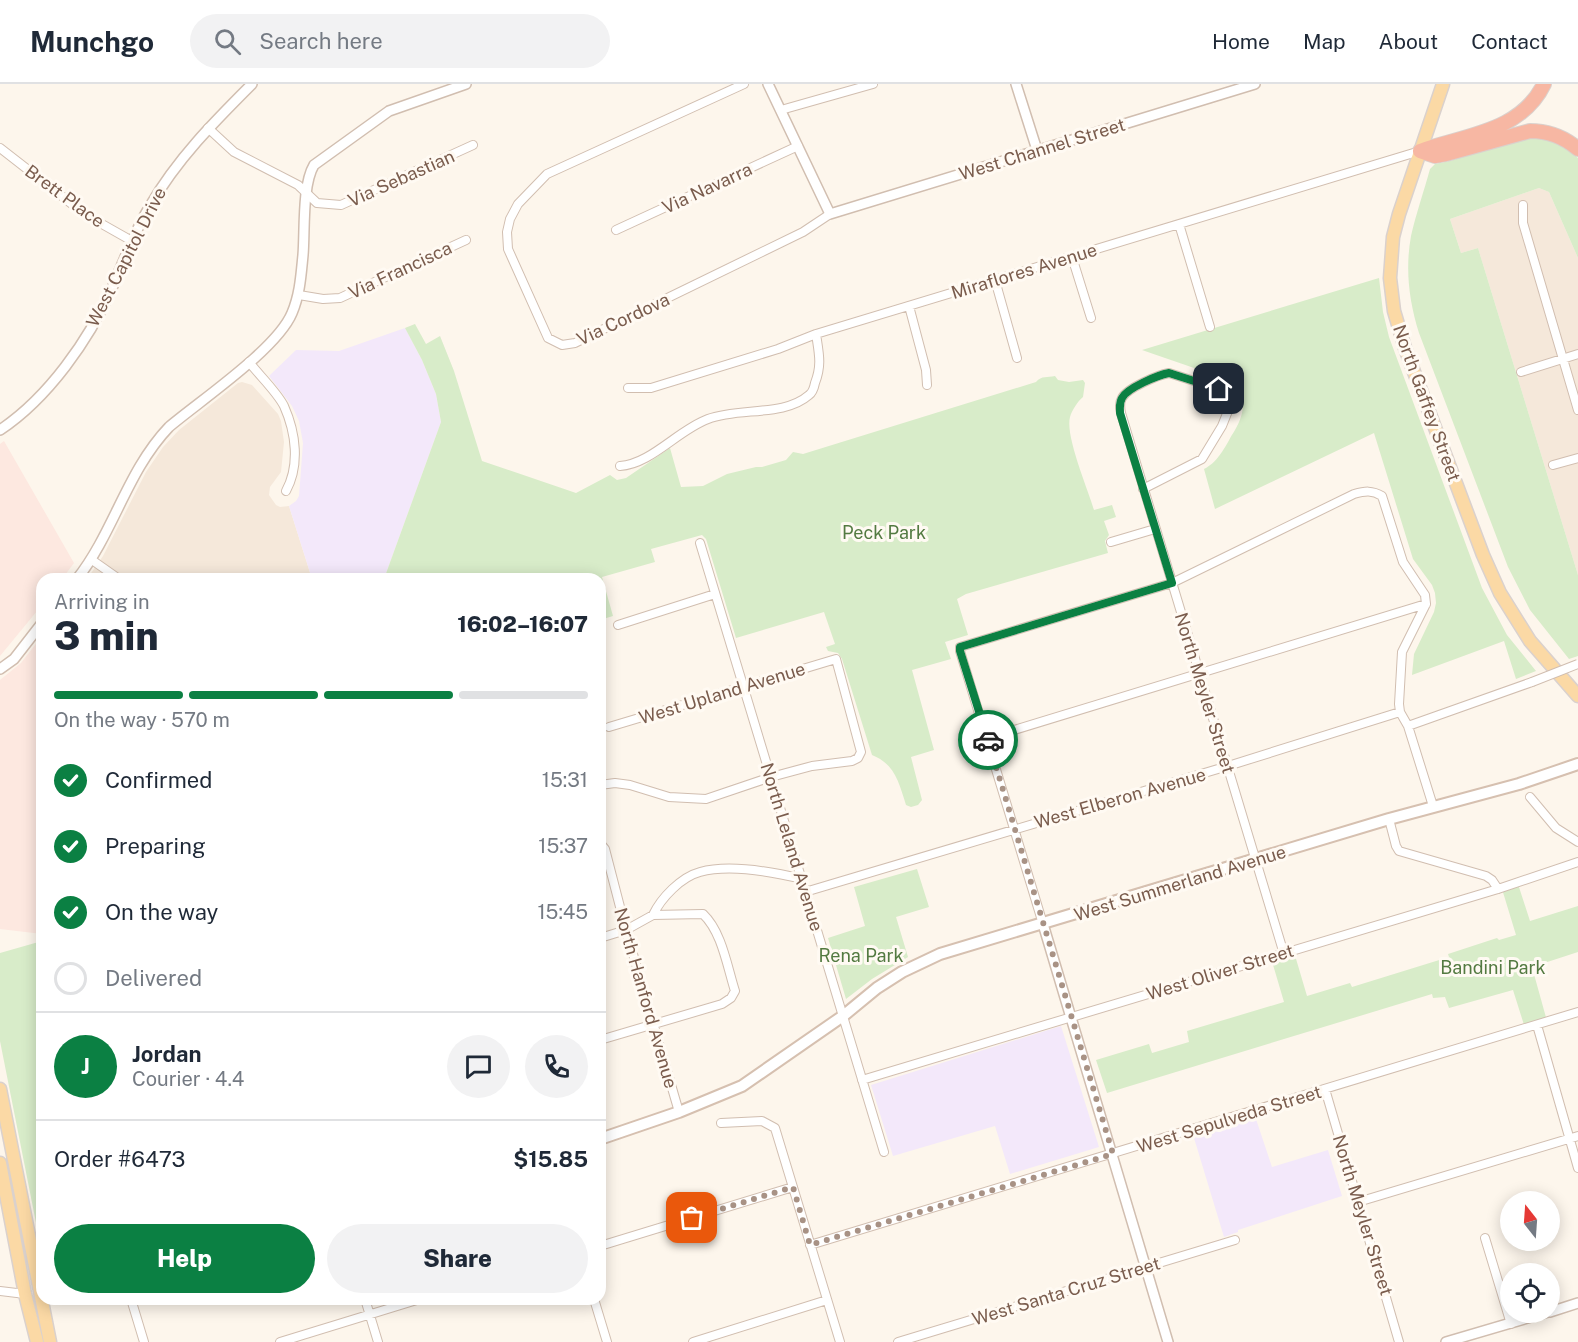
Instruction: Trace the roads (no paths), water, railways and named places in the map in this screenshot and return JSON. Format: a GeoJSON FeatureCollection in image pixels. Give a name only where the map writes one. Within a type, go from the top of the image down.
{"type":"FeatureCollection","features":[{"type":"Feature","properties":{"kind":"highway"},"geometry":{"type":"LineString","coordinates":[[1420,151],[1509,122],[1528,108],[1544,84]]}},
{"type":"Feature","properties":{"kind":"highway"},"geometry":{"type":"LineString","coordinates":[[1420,151],[1435,156],[1530,131],[1563,138],[1578,149]]}},
{"type":"Feature","properties":{"kind":"main road","name":"North Gaffey Street"},"geometry":{"type":"LineString","coordinates":[[1443,84],[1399,214],[1392,246],[1390,286],[1398,326],[1496,585],[1530,641],[1578,696]]}},
{"type":"Feature","properties":{"kind":"main road","name":"West Summerland Avenue"},"geometry":{"type":"LineString","coordinates":[[606,1137],[679,1112],[742,1086],[843,1016],[877,988],[921,962],[963,946],[1433,806],[1520,784],[1578,764]]}},
{"type":"Feature","properties":{"kind":"main road"},"geometry":{"type":"LineString","coordinates":[[0,1089],[36,1272]]}},
{"type":"Feature","properties":{"kind":"main road"},"geometry":{"type":"LineString","coordinates":[[0,1163],[25,1294],[37,1342]]}},
{"type":"Feature","properties":{"kind":"main road"},"geometry":{"type":"LineString","coordinates":[[25,1294],[36,1296]]}},
{"type":"Feature","properties":{"kind":"main road"},"geometry":{"type":"LineString","coordinates":[[43,1305],[50,1342]]}},
{"type":"Feature","properties":{"kind":"street","name":"West Capitol Drive"},"geometry":{"type":"LineString","coordinates":[[0,430],[40,395],[75,354],[101,312],[132,241],[162,186],[187,151],[252,84]]}},
{"type":"Feature","properties":{"kind":"street"},"geometry":{"type":"LineString","coordinates":[[82,573],[92,560],[138,467],[155,442],[189,410],[274,339],[291,315],[299,295],[306,193],[309,172],[314,165],[390,111],[466,84]]}},
{"type":"Feature","properties":{"kind":"street","name":"Via Cordova"},"geometry":{"type":"LineString","coordinates":[[744,84],[548,174],[518,204],[510,219],[507,232],[508,249],[548,338],[562,345],[574,343],[803,232],[830,214]]}},
{"type":"Feature","properties":{"kind":"street"},"geometry":{"type":"LineString","coordinates":[[768,84],[830,214]]}},
{"type":"Feature","properties":{"kind":"street"},"geometry":{"type":"LineString","coordinates":[[781,110],[873,84]]}},
{"type":"Feature","properties":{"kind":"street"},"geometry":{"type":"LineString","coordinates":[[1016,84],[1037,150]]}},
{"type":"Feature","properties":{"kind":"street","name":"West Channel Street"},"geometry":{"type":"LineString","coordinates":[[830,214],[1254,84]]}},
{"type":"Feature","properties":{"kind":"street","name":"Via Sebastian"},"geometry":{"type":"LineString","coordinates":[[208,128],[234,152],[298,185],[317,203],[342,205],[473,145]]}},
{"type":"Feature","properties":{"kind":"street","name":"Via Navarra"},"geometry":{"type":"LineString","coordinates":[[616,230],[798,146]]}},
{"type":"Feature","properties":{"kind":"street","name":"Brett Place"},"geometry":{"type":"LineString","coordinates":[[0,148],[86,215],[132,241]]}},
{"type":"Feature","properties":{"kind":"street","name":"Miraflores Avenue"},"geometry":{"type":"LineString","coordinates":[[628,388],[651,388],[778,349],[816,334],[1420,151]]}},
{"type":"Feature","properties":{"kind":"street"},"geometry":{"type":"LineString","coordinates":[[1523,205],[1523,223],[1578,410]]}},
{"type":"Feature","properties":{"kind":"street"},"geometry":{"type":"LineString","coordinates":[[1179,224],[1210,327]]}},
{"type":"Feature","properties":{"kind":"street","name":"Via Francisca"},"geometry":{"type":"LineString","coordinates":[[299,295],[340,298],[466,240]]}},
{"type":"Feature","properties":{"kind":"street"},"geometry":{"type":"LineString","coordinates":[[1072,257],[1091,318]]}},
{"type":"Feature","properties":{"kind":"street"},"geometry":{"type":"LineString","coordinates":[[995,280],[1017,358]]}},
{"type":"Feature","properties":{"kind":"street"},"geometry":{"type":"LineString","coordinates":[[909,306],[926,370],[927,386]]}},
{"type":"Feature","properties":{"kind":"street"},"geometry":{"type":"LineString","coordinates":[[620,466],[637,463],[686,429],[708,419],[731,413],[789,407],[811,394],[821,369],[816,334]]}},
{"type":"Feature","properties":{"kind":"street"},"geometry":{"type":"LineString","coordinates":[[1521,372],[1578,354]]}},
{"type":"Feature","properties":{"kind":"street"},"geometry":{"type":"LineString","coordinates":[[249,362],[284,405],[296,445],[293,477],[286,491]]}},
{"type":"Feature","properties":{"kind":"street","name":"North Meyler Street"},"geometry":{"type":"LineString","coordinates":[[1143,489],[1205,456],[1230,406],[1227,394],[1219,389],[1169,373],[1127,392],[1122,398],[1120,413],[1155,529],[1228,766],[1284,954]]}},
{"type":"Feature","properties":{"kind":"street"},"geometry":{"type":"LineString","coordinates":[[1553,465],[1578,458]]}},
{"type":"Feature","properties":{"kind":"street"},"geometry":{"type":"LineString","coordinates":[[1168,1342],[960,647],[1172,583],[1354,494],[1374,491],[1382,496],[1403,562],[1425,595],[1426,604],[1402,652],[1398,704],[1408,726],[1433,806]]}},
{"type":"Feature","properties":{"kind":"street"},"geometry":{"type":"LineString","coordinates":[[1111,542],[1155,529]]}},
{"type":"Feature","properties":{"kind":"street","name":"North Leland Avenue"},"geometry":{"type":"LineString","coordinates":[[700,543],[884,1152]]}},
{"type":"Feature","properties":{"kind":"street"},"geometry":{"type":"LineString","coordinates":[[92,560],[110,573]]}},
{"type":"Feature","properties":{"kind":"street"},"geometry":{"type":"LineString","coordinates":[[618,625],[715,594]]}},
{"type":"Feature","properties":{"kind":"street"},"geometry":{"type":"LineString","coordinates":[[988,738],[1426,604]]}},
{"type":"Feature","properties":{"kind":"street"},"geometry":{"type":"LineString","coordinates":[[0,669],[14,659],[36,631]]}},
{"type":"Feature","properties":{"kind":"street","name":"West Upland Avenue"},"geometry":{"type":"LineString","coordinates":[[609,727],[836,659],[861,752],[858,758],[852,761],[812,766],[771,777]]}},
{"type":"Feature","properties":{"kind":"street"},"geometry":{"type":"LineString","coordinates":[[1408,726],[1578,664]]}},
{"type":"Feature","properties":{"kind":"street","name":"West Elberon Avenue"},"geometry":{"type":"LineString","coordinates":[[805,892],[1228,766],[1400,712]]}},
{"type":"Feature","properties":{"kind":"street"},"geometry":{"type":"LineString","coordinates":[[606,784],[630,785],[669,797],[706,799],[771,777]]}},
{"type":"Feature","properties":{"kind":"street"},"geometry":{"type":"LineString","coordinates":[[1530,797],[1556,828],[1578,842]]}},
{"type":"Feature","properties":{"kind":"street"},"geometry":{"type":"LineString","coordinates":[[1389,819],[1399,851],[1486,876],[1498,889]]}},
{"type":"Feature","properties":{"kind":"street","name":"North Hanford Avenue"},"geometry":{"type":"LineString","coordinates":[[606,860],[679,1112]]}},
{"type":"Feature","properties":{"kind":"street","name":"West Oliver Street"},"geometry":{"type":"LineString","coordinates":[[862,1080],[1498,889],[1578,862]]}},
{"type":"Feature","properties":{"kind":"street"},"geometry":{"type":"LineString","coordinates":[[653,915],[658,905],[671,892],[684,880],[698,873],[728,869],[782,874],[802,879]]}},
{"type":"Feature","properties":{"kind":"street"},"geometry":{"type":"LineString","coordinates":[[606,936],[626,930],[653,915],[703,914],[711,922],[723,950],[735,991],[731,998],[722,1004],[606,1038]]}},
{"type":"Feature","properties":{"kind":"street","name":"West Sepulveda Street"},"geometry":{"type":"LineString","coordinates":[[810,1245],[1578,1012]]}},
{"type":"Feature","properties":{"kind":"street"},"geometry":{"type":"LineString","coordinates":[[1537,1025],[1578,1168]]}},
{"type":"Feature","properties":{"kind":"street","name":"North Meyler Street"},"geometry":{"type":"LineString","coordinates":[[1325,1089],[1399,1342]]}},
{"type":"Feature","properties":{"kind":"street"},"geometry":{"type":"LineString","coordinates":[[721,1122],[762,1121],[775,1128],[840,1342]]}},
{"type":"Feature","properties":{"kind":"street"},"geometry":{"type":"LineString","coordinates":[[1358,1202],[1578,1136]]}},
{"type":"Feature","properties":{"kind":"street"},"geometry":{"type":"LineString","coordinates":[[606,1244],[793,1187]]}},
{"type":"Feature","properties":{"kind":"street"},"geometry":{"type":"LineString","coordinates":[[1485,1238],[1511,1324]]}},
{"type":"Feature","properties":{"kind":"street","name":"West Santa Cruz Street"},"geometry":{"type":"LineString","coordinates":[[898,1342],[1234,1240]]}},
{"type":"Feature","properties":{"kind":"street"},"geometry":{"type":"LineString","coordinates":[[0,1292],[25,1294]]}},
{"type":"Feature","properties":{"kind":"street"},"geometry":{"type":"LineString","coordinates":[[693,1342],[827,1300]]}},
{"type":"Feature","properties":{"kind":"street"},"geometry":{"type":"LineString","coordinates":[[1560,1309],[1578,1304]]}},
{"type":"Feature","properties":{"kind":"street"},"geometry":{"type":"LineString","coordinates":[[132,1305],[144,1342]]}},
{"type":"Feature","properties":{"kind":"street"},"geometry":{"type":"LineString","coordinates":[[367,1305],[378,1342]]}},
{"type":"Feature","properties":{"kind":"street"},"geometry":{"type":"LineString","coordinates":[[280,1342],[400,1305]]}},
{"type":"Feature","properties":{"kind":"street"},"geometry":{"type":"LineString","coordinates":[[596,1305],[607,1342]]}},
{"type":"Feature","properties":{"kind":"street"},"geometry":{"type":"LineString","coordinates":[[1446,1342],[1514,1323]]}},
{"type":"Feature","properties":{"kind":"park label","name":"Peck Park"},"geometry":{"type":"Point","coordinates":[884,532]}},
{"type":"Feature","properties":{"kind":"park label","name":"Rena Park"},"geometry":{"type":"Point","coordinates":[861,955]}},
{"type":"Feature","properties":{"kind":"park label","name":"Bandini Park"},"geometry":{"type":"Point","coordinates":[1493,967]}}]}
